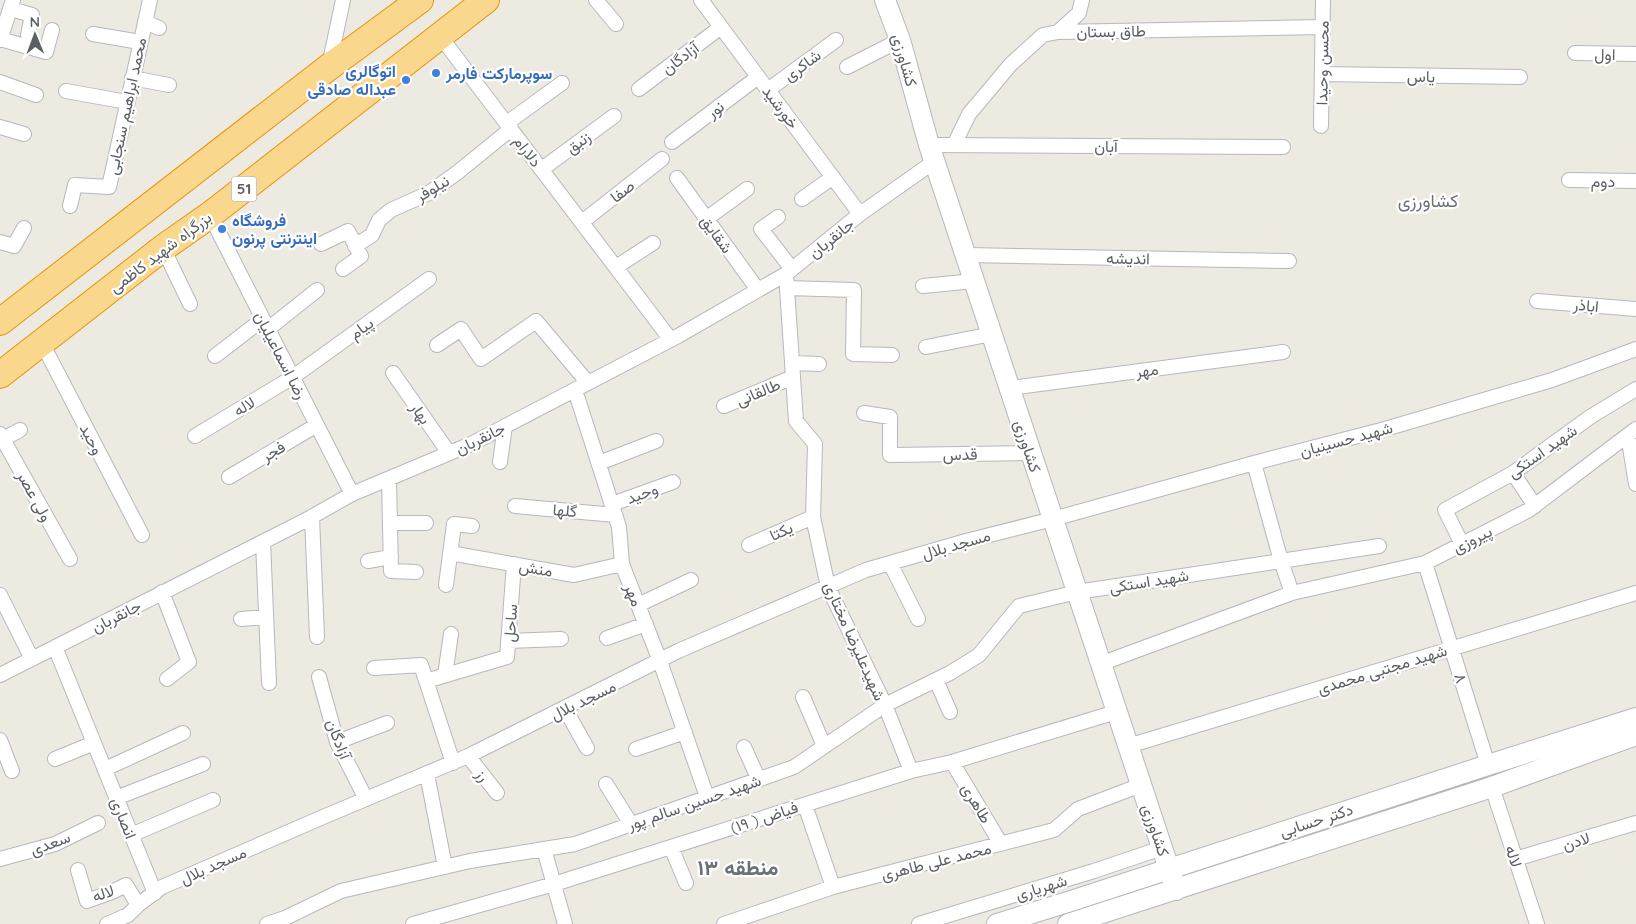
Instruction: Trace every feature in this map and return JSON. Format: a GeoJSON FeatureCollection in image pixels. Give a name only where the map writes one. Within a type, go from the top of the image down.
{"type":"FeatureCollection","features":[{"type":"Feature","properties":{"kind":"highway"},"geometry":{"type":"LineString","coordinates":[[0,322],[329,66],[420,0]]}},
{"type":"Feature","properties":{"kind":"highway","name":"بزرگراه شهید کاظمی"},"geometry":{"type":"LineString","coordinates":[[0,375],[163,248],[210,215],[486,0]]}},
{"type":"Feature","properties":{"kind":"main road","name":"کشاورزی"},"geometry":{"type":"LineString","coordinates":[[885,0],[900,40],[932,153],[1030,453],[1176,890]]}},
{"type":"Feature","properties":{"kind":"main road"},"geometry":{"type":"LineString","coordinates":[[1488,764],[1636,704]]}},
{"type":"Feature","properties":{"kind":"main road","name":"دکتر حسابی"},"geometry":{"type":"LineString","coordinates":[[996,924],[1071,902],[1488,764],[1636,718]]}},
{"type":"Feature","properties":{"kind":"main road","name":"دکتر حسابی"},"geometry":{"type":"LineString","coordinates":[[1068,924],[1492,787],[1636,735]]}},
{"type":"Feature","properties":{"kind":"main road"},"geometry":{"type":"LineString","coordinates":[[1492,787],[1636,748]]}},
{"type":"Feature","properties":{"kind":"street","name":"محمد ابراهیم سنجابی"},"geometry":{"type":"LineString","coordinates":[[70,206],[75,185],[108,187],[145,22],[148,0]]}},
{"type":"Feature","properties":{"kind":"street"},"geometry":{"type":"LineString","coordinates":[[329,66],[342,0]]}},
{"type":"Feature","properties":{"kind":"street"},"geometry":{"type":"LineString","coordinates":[[596,0],[616,24]]}},
{"type":"Feature","properties":{"kind":"street","name":"خورشید"},"geometry":{"type":"LineString","coordinates":[[701,0],[860,214]]}},
{"type":"Feature","properties":{"kind":"street"},"geometry":{"type":"LineString","coordinates":[[1058,32],[1079,13],[1082,0]]}},
{"type":"Feature","properties":{"kind":"street","name":"محسن وحیدا"},"geometry":{"type":"LineString","coordinates":[[1321,126],[1322,0]]}},
{"type":"Feature","properties":{"kind":"street"},"geometry":{"type":"LineString","coordinates":[[28,35],[32,15],[12,4],[1,34],[46,52],[52,30]]}},
{"type":"Feature","properties":{"kind":"street"},"geometry":{"type":"LineString","coordinates":[[145,22],[159,28]]}},
{"type":"Feature","properties":{"kind":"street","name":"آزادگان"},"geometry":{"type":"LineString","coordinates":[[639,89],[721,27]]}},
{"type":"Feature","properties":{"kind":"street","name":"طاق بستان"},"geometry":{"type":"LineString","coordinates":[[954,145],[969,114],[1012,64],[1043,35],[1058,32],[1322,27]]}},
{"type":"Feature","properties":{"kind":"street"},"geometry":{"type":"LineString","coordinates":[[93,34],[140,42]]}},
{"type":"Feature","properties":{"kind":"street","name":"دلارام"},"geometry":{"type":"LineString","coordinates":[[440,36],[671,340]]}},
{"type":"Feature","properties":{"kind":"street","name":"شاکری"},"geometry":{"type":"LineString","coordinates":[[768,90],[836,40]]}},
{"type":"Feature","properties":{"kind":"street"},"geometry":{"type":"LineString","coordinates":[[846,67],[900,40]]}},
{"type":"Feature","properties":{"kind":"street","name":"اول"},"geometry":{"type":"LineString","coordinates":[[1575,53],[1636,54]]}},
{"type":"Feature","properties":{"kind":"street","name":"یاس"},"geometry":{"type":"LineString","coordinates":[[1322,74],[1520,78]]}},
{"type":"Feature","properties":{"kind":"street","name":"نور"},"geometry":{"type":"LineString","coordinates":[[672,142],[758,77]]}},
{"type":"Feature","properties":{"kind":"street"},"geometry":{"type":"LineString","coordinates":[[132,78],[169,85]]}},
{"type":"Feature","properties":{"kind":"street"},"geometry":{"type":"LineString","coordinates":[[0,82],[36,95]]}},
{"type":"Feature","properties":{"kind":"street","name":"نیلوفر"},"geometry":{"type":"LineString","coordinates":[[355,246],[372,235],[379,220],[391,210],[429,193],[458,172],[509,126],[562,83]]}},
{"type":"Feature","properties":{"kind":"street"},"geometry":{"type":"LineString","coordinates":[[66,91],[127,102]]}},
{"type":"Feature","properties":{"kind":"street","name":"زنبق"},"geometry":{"type":"LineString","coordinates":[[542,169],[614,116]]}},
{"type":"Feature","properties":{"kind":"street"},"geometry":{"type":"LineString","coordinates":[[0,127],[24,134]]}},
{"type":"Feature","properties":{"kind":"street","name":"آبان"},"geometry":{"type":"LineString","coordinates":[[932,153],[954,145],[1283,147]]}},
{"type":"Feature","properties":{"kind":"street","name":"جانقربان"},"geometry":{"type":"LineString","coordinates":[[0,675],[312,517],[352,494],[449,453],[505,426],[671,340],[789,272],[932,153]]}},
{"type":"Feature","properties":{"kind":"street","name":"صفا"},"geometry":{"type":"LineString","coordinates":[[582,222],[662,160]]}},
{"type":"Feature","properties":{"kind":"street"},"geometry":{"type":"LineString","coordinates":[[802,200],[833,177]]}},
{"type":"Feature","properties":{"kind":"street","name":"شقایق"},"geometry":{"type":"LineString","coordinates":[[677,178],[758,290]]}},
{"type":"Feature","properties":{"kind":"street","name":"دوم"},"geometry":{"type":"LineString","coordinates":[[1569,180],[1636,181]]}},
{"type":"Feature","properties":{"kind":"street"},"geometry":{"type":"LineString","coordinates":[[706,219],[747,189]]}},
{"type":"Feature","properties":{"kind":"street","name":"رضا اسماعیلیان"},"geometry":{"type":"LineString","coordinates":[[210,215],[352,494]]}},
{"type":"Feature","properties":{"kind":"street"},"geometry":{"type":"LineString","coordinates":[[778,217],[761,229],[789,272]]}},
{"type":"Feature","properties":{"kind":"street"},"geometry":{"type":"LineString","coordinates":[[0,242],[14,246],[24,228]]}},
{"type":"Feature","properties":{"kind":"street"},"geometry":{"type":"LineString","coordinates":[[321,244],[348,231],[361,256],[343,269]]}},
{"type":"Feature","properties":{"kind":"street"},"geometry":{"type":"LineString","coordinates":[[616,267],[653,243]]}},
{"type":"Feature","properties":{"kind":"street"},"geometry":{"type":"LineString","coordinates":[[163,248],[190,304]]}},
{"type":"Feature","properties":{"kind":"street","name":"اندیشه"},"geometry":{"type":"LineString","coordinates":[[966,255],[1290,261]]}},
{"type":"Feature","properties":{"kind":"street","name":"شهیدعلیرضا مختاری"},"geometry":{"type":"LineString","coordinates":[[789,272],[787,288],[796,421],[815,444],[813,517],[828,587],[884,706],[911,771]]}},
{"type":"Feature","properties":{"kind":"street","name":"پیام"},"geometry":{"type":"LineString","coordinates":[[293,377],[429,279]]}},
{"type":"Feature","properties":{"kind":"street"},"geometry":{"type":"LineString","coordinates":[[923,286],[974,280]]}},
{"type":"Feature","properties":{"kind":"street"},"geometry":{"type":"LineString","coordinates":[[787,288],[854,290],[853,354],[892,354]]}},
{"type":"Feature","properties":{"kind":"street"},"geometry":{"type":"LineString","coordinates":[[215,356],[317,290]]}},
{"type":"Feature","properties":{"kind":"street","name":"اباذر"},"geometry":{"type":"LineString","coordinates":[[1536,301],[1636,309]]}},
{"type":"Feature","properties":{"kind":"street"},"geometry":{"type":"LineString","coordinates":[[437,345],[461,329],[480,359],[536,320],[588,383]]}},
{"type":"Feature","properties":{"kind":"street"},"geometry":{"type":"LineString","coordinates":[[926,347],[992,334]]}},
{"type":"Feature","properties":{"kind":"street","name":"وحید"},"geometry":{"type":"LineString","coordinates":[[42,343],[142,535]]}},
{"type":"Feature","properties":{"kind":"street","name":"شهید حسینیان"},"geometry":{"type":"LineString","coordinates":[[1053,519],[1552,380],[1636,350]]}},
{"type":"Feature","properties":{"kind":"street","name":"مهر"},"geometry":{"type":"LineString","coordinates":[[1010,388],[1284,352]]}},
{"type":"Feature","properties":{"kind":"street"},"geometry":{"type":"LineString","coordinates":[[792,370],[819,364]]}},
{"type":"Feature","properties":{"kind":"street","name":"طالقانی"},"geometry":{"type":"LineString","coordinates":[[724,406],[792,370]]}},
{"type":"Feature","properties":{"kind":"street","name":"بهار"},"geometry":{"type":"LineString","coordinates":[[393,373],[449,453]]}},
{"type":"Feature","properties":{"kind":"street","name":"لاله"},"geometry":{"type":"LineString","coordinates":[[195,436],[293,377]]}},
{"type":"Feature","properties":{"kind":"street","name":"شهید استکی"},"geometry":{"type":"LineString","coordinates":[[1462,544],[1445,510],[1513,473],[1590,417],[1636,389]]}},
{"type":"Feature","properties":{"kind":"street","name":"مهر"},"geometry":{"type":"LineString","coordinates":[[575,390],[619,527],[622,564],[660,661],[707,797]]}},
{"type":"Feature","properties":{"kind":"street","name":"قدس"},"geometry":{"type":"LineString","coordinates":[[864,413],[890,416],[890,455],[1030,453]]}},
{"type":"Feature","properties":{"kind":"street","name":"فجر"},"geometry":{"type":"LineString","coordinates":[[229,476],[317,425]]}},
{"type":"Feature","properties":{"kind":"street"},"geometry":{"type":"LineString","coordinates":[[500,462],[505,426]]}},
{"type":"Feature","properties":{"kind":"street"},"geometry":{"type":"LineString","coordinates":[[1,436],[20,430]]}},
{"type":"Feature","properties":{"kind":"street"},"geometry":{"type":"LineString","coordinates":[[1632,432],[1636,484]]}},
{"type":"Feature","properties":{"kind":"street","name":"پیروزی"},"geometry":{"type":"LineString","coordinates":[[1100,664],[1292,593],[1425,563],[1535,506],[1632,432]]}},
{"type":"Feature","properties":{"kind":"street","name":"ولی عصر"},"geometry":{"type":"LineString","coordinates":[[1,436],[70,559]]}},
{"type":"Feature","properties":{"kind":"street"},"geometry":{"type":"LineString","coordinates":[[598,463],[656,441]]}},
{"type":"Feature","properties":{"kind":"street"},"geometry":{"type":"LineString","coordinates":[[1254,463],[1281,561],[1292,593]]}},
{"type":"Feature","properties":{"kind":"street"},"geometry":{"type":"LineString","coordinates":[[1513,473],[1535,506]]}},
{"type":"Feature","properties":{"kind":"street"},"geometry":{"type":"LineString","coordinates":[[389,478],[391,572],[416,572]]}},
{"type":"Feature","properties":{"kind":"street","name":"وحید"},"geometry":{"type":"LineString","coordinates":[[613,509],[673,482]]}},
{"type":"Feature","properties":{"kind":"street","name":"گلها"},"geometry":{"type":"LineString","coordinates":[[515,506],[613,509]]}},
{"type":"Feature","properties":{"kind":"street"},"geometry":{"type":"LineString","coordinates":[[312,517],[317,637]]}},
{"type":"Feature","properties":{"kind":"street","name":"یکتا"},"geometry":{"type":"LineString","coordinates":[[749,545],[813,517]]}},
{"type":"Feature","properties":{"kind":"street","name":"مسجد بلال"},"geometry":{"type":"LineString","coordinates":[[132,915],[162,887],[366,798],[453,763],[678,651],[866,570],[966,541],[1053,519]]}},
{"type":"Feature","properties":{"kind":"street"},"geometry":{"type":"LineString","coordinates":[[390,523],[426,523]]}},
{"type":"Feature","properties":{"kind":"street"},"geometry":{"type":"LineString","coordinates":[[446,585],[454,524],[472,526]]}},
{"type":"Feature","properties":{"kind":"street"},"geometry":{"type":"LineString","coordinates":[[263,542],[269,683]]}},
{"type":"Feature","properties":{"kind":"street","name":"شهید استکی"},"geometry":{"type":"LineString","coordinates":[[1077,592],[1379,546]]}},
{"type":"Feature","properties":{"kind":"street","name":"منش"},"geometry":{"type":"LineString","coordinates":[[450,553],[574,575],[622,564]]}},
{"type":"Feature","properties":{"kind":"street"},"geometry":{"type":"LineString","coordinates":[[368,561],[391,557]]}},
{"type":"Feature","properties":{"kind":"street"},"geometry":{"type":"LineString","coordinates":[[890,563],[918,618]]}},
{"type":"Feature","properties":{"kind":"street","name":"۸"},"geometry":{"type":"LineString","coordinates":[[1425,563],[1488,764]]}},
{"type":"Feature","properties":{"kind":"street","name":"ساحل"},"geometry":{"type":"LineString","coordinates":[[426,681],[507,657],[514,564]]}},
{"type":"Feature","properties":{"kind":"street"},"geometry":{"type":"LineString","coordinates":[[638,605],[691,580]]}},
{"type":"Feature","properties":{"kind":"street"},"geometry":{"type":"LineString","coordinates":[[162,592],[188,662],[167,679]]}},
{"type":"Feature","properties":{"kind":"street","name":"شهید حسین سالم پور"},"geometry":{"type":"LineString","coordinates":[[267,924],[286,921],[341,891],[470,861],[575,844],[794,767],[884,706],[950,673],[979,655],[1019,606],[1077,592]]}},
{"type":"Feature","properties":{"kind":"street","name":"شهید مجتبی محمدی"},"geometry":{"type":"LineString","coordinates":[[1128,746],[1636,593]]}},
{"type":"Feature","properties":{"kind":"street"},"geometry":{"type":"LineString","coordinates":[[0,595],[32,659]]}},
{"type":"Feature","properties":{"kind":"street"},"geometry":{"type":"LineString","coordinates":[[241,619],[266,617]]}},
{"type":"Feature","properties":{"kind":"street"},"geometry":{"type":"LineString","coordinates":[[607,638],[646,624]]}},
{"type":"Feature","properties":{"kind":"street"},"geometry":{"type":"LineString","coordinates":[[445,675],[451,634]]}},
{"type":"Feature","properties":{"kind":"street"},"geometry":{"type":"LineString","coordinates":[[508,641],[561,638]]}},
{"type":"Feature","properties":{"kind":"street","name":"انصاری"},"geometry":{"type":"LineString","coordinates":[[55,647],[155,893]]}},
{"type":"Feature","properties":{"kind":"street"},"geometry":{"type":"LineString","coordinates":[[374,668],[421,665],[453,763]]}},
{"type":"Feature","properties":{"kind":"street","name":"آزادگان"},"geometry":{"type":"LineString","coordinates":[[319,676],[337,742],[366,798]]}},
{"type":"Feature","properties":{"kind":"street"},"geometry":{"type":"LineString","coordinates":[[936,680],[950,712]]}},
{"type":"Feature","properties":{"kind":"street"},"geometry":{"type":"LineString","coordinates":[[802,697],[824,746]]}},
{"type":"Feature","properties":{"kind":"street"},"geometry":{"type":"LineString","coordinates":[[565,708],[587,748]]}},
{"type":"Feature","properties":{"kind":"street","name":"فیاض ( ۱۹)"},"geometry":{"type":"LineString","coordinates":[[413,924],[554,884],[911,771],[952,762],[1116,712]]}},
{"type":"Feature","properties":{"kind":"street"},"geometry":{"type":"LineString","coordinates":[[337,742],[387,723]]}},
{"type":"Feature","properties":{"kind":"street"},"geometry":{"type":"LineString","coordinates":[[636,749],[685,732]]}},
{"type":"Feature","properties":{"kind":"street"},"geometry":{"type":"LineString","coordinates":[[104,769],[183,733]]}},
{"type":"Feature","properties":{"kind":"street"},"geometry":{"type":"LineString","coordinates":[[0,740],[12,772]]}},
{"type":"Feature","properties":{"kind":"street"},"geometry":{"type":"LineString","coordinates":[[55,758],[94,743]]}},
{"type":"Feature","properties":{"kind":"street"},"geometry":{"type":"LineString","coordinates":[[744,747],[758,780]]}},
{"type":"Feature","properties":{"kind":"street","name":"رز"},"geometry":{"type":"LineString","coordinates":[[468,756],[497,793]]}},
{"type":"Feature","properties":{"kind":"street","name":"طاهری"},"geometry":{"type":"LineString","coordinates":[[952,762],[1001,844]]}},
{"type":"Feature","properties":{"kind":"street"},"geometry":{"type":"LineString","coordinates":[[116,798],[203,764]]}},
{"type":"Feature","properties":{"kind":"street"},"geometry":{"type":"LineString","coordinates":[[427,774],[445,867]]}},
{"type":"Feature","properties":{"kind":"street"},"geometry":{"type":"LineString","coordinates":[[606,784],[631,824]]}},
{"type":"Feature","properties":{"kind":"street","name":"محمد علی طاهری"},"geometry":{"type":"LineString","coordinates":[[724,924],[833,887],[1054,830],[1078,809],[1141,785]]}},
{"type":"Feature","properties":{"kind":"street","name":"لاله"},"geometry":{"type":"LineString","coordinates":[[1492,787],[1537,924]]}},
{"type":"Feature","properties":{"kind":"street"},"geometry":{"type":"LineString","coordinates":[[131,834],[213,800]]}},
{"type":"Feature","properties":{"kind":"street"},"geometry":{"type":"LineString","coordinates":[[805,805],[833,887]]}},
{"type":"Feature","properties":{"kind":"street","name":"لادن"},"geometry":{"type":"LineString","coordinates":[[1515,859],[1636,822]]}},
{"type":"Feature","properties":{"kind":"street","name":"سعدی"},"geometry":{"type":"LineString","coordinates":[[0,859],[55,844],[98,823]]}},
{"type":"Feature","properties":{"kind":"street"},"geometry":{"type":"LineString","coordinates":[[671,847],[686,883]]}},
{"type":"Feature","properties":{"kind":"street","name":"شهریاری"},"geometry":{"type":"LineString","coordinates":[[919,924],[1094,871],[1162,848]]}},
{"type":"Feature","properties":{"kind":"street"},"geometry":{"type":"LineString","coordinates":[[544,849],[565,924]]}},
{"type":"Feature","properties":{"kind":"street","name":"لاله"},"geometry":{"type":"LineString","coordinates":[[78,870],[87,901],[126,885],[132,915]]}},
{"type":"Feature","properties":{"kind":"street"},"geometry":{"type":"LineString","coordinates":[[107,924],[132,915]]}},
{"type":"Feature","properties":{"kind":"place","name":"سوپرمارکت فارمر"},"geometry":{"type":"Point","coordinates":[436,73]}},
{"type":"Feature","properties":{"kind":"place","name":"اتوگالری عبداله صادقی"},"geometry":{"type":"Point","coordinates":[406,80]}},
{"type":"Feature","properties":{"kind":"place","name":"فروشگاه اینترنتی پرنون"},"geometry":{"type":"Point","coordinates":[222,229]}},
{"type":"Feature","properties":{"kind":"district","name":"کشاورزی"},"geometry":{"type":"Point","coordinates":[1428,201]}},
{"type":"Feature","properties":{"kind":"district","name":"منطقه ۱۳"},"geometry":{"type":"Point","coordinates":[738,868]}}]}
